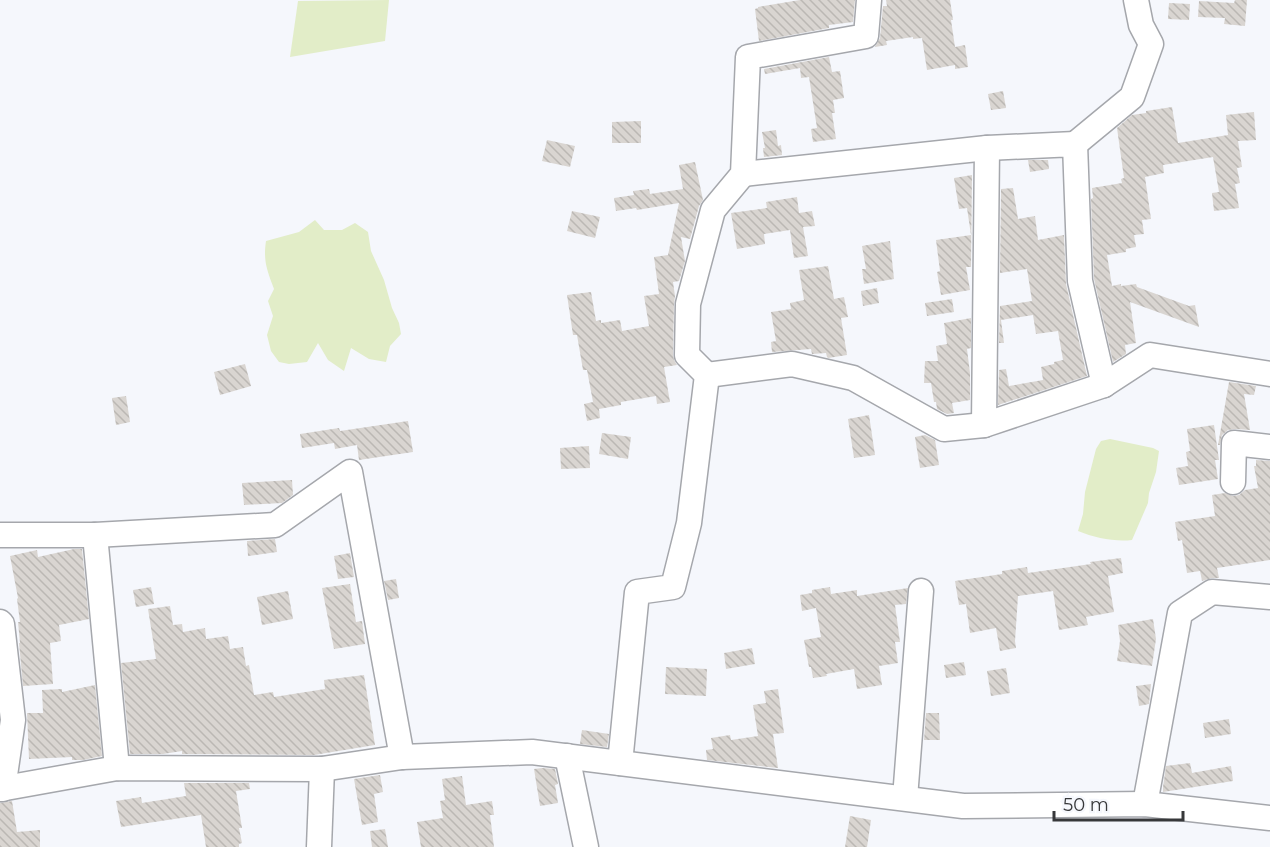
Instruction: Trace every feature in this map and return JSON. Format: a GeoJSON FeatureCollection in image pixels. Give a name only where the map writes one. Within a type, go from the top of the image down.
{"type":"FeatureCollection","features":[{"type":"Feature","properties":{"kind":"street"},"geometry":{"type":"LineString","coordinates":[[707,375],[687,355],[687,304],[713,210],[743,174],[748,57],[866,36],[869,0]]}},
{"type":"Feature","properties":{"kind":"street"},"geometry":{"type":"LineString","coordinates":[[743,174],[987,148],[1075,144],[1132,97],[1151,44],[1141,26],[1136,0]]}},
{"type":"Feature","properties":{"kind":"street"},"geometry":{"type":"LineString","coordinates":[[1075,144],[1080,281],[1104,384]]}},
{"type":"Feature","properties":{"kind":"street"},"geometry":{"type":"LineString","coordinates":[[984,425],[987,148]]}},
{"type":"Feature","properties":{"kind":"street"},"geometry":{"type":"LineString","coordinates":[[707,375],[792,364],[853,378],[944,429],[984,425],[1104,384],[1150,355],[1270,374]]}},
{"type":"Feature","properties":{"kind":"street"},"geometry":{"type":"LineString","coordinates":[[620,763],[637,592],[673,586],[688,523],[707,375]]}},
{"type":"Feature","properties":{"kind":"street"},"geometry":{"type":"LineString","coordinates":[[1233,482],[1234,443],[1270,447]]}},
{"type":"Feature","properties":{"kind":"street"},"geometry":{"type":"LineString","coordinates":[[0,535],[95,535],[275,525],[350,472],[402,757]]}},
{"type":"Feature","properties":{"kind":"street"},"geometry":{"type":"LineString","coordinates":[[95,535],[117,768]]}},
{"type":"Feature","properties":{"kind":"street"},"geometry":{"type":"LineString","coordinates":[[905,798],[921,591]]}},
{"type":"Feature","properties":{"kind":"street"},"geometry":{"type":"LineString","coordinates":[[1145,804],[1180,613],[1212,592],[1270,597]]}},
{"type":"Feature","properties":{"kind":"street"},"geometry":{"type":"LineString","coordinates":[[0,622],[13,720],[2,789],[117,768],[322,769],[402,757],[532,752],[963,806],[1145,804],[1270,818]]}},
{"type":"Feature","properties":{"kind":"street"},"geometry":{"type":"LineString","coordinates":[[567,756],[586,847]]}},
{"type":"Feature","properties":{"kind":"street"},"geometry":{"type":"LineString","coordinates":[[319,847],[322,769]]}},
{"type":"Feature","properties":{"kind":"green space"},"geometry":{"type":"Polygon","coordinates":[[[389,0],[385,41],[290,57],[298,1],[389,0]]]}},
{"type":"Feature","properties":{"kind":"green space"},"geometry":{"type":"Polygon","coordinates":[[[315,220],[324,230],[342,230],[355,223],[368,232],[371,251],[384,280],[401,334],[390,346],[386,362],[369,359],[351,348],[344,371],[328,360],[318,343],[307,362],[289,364],[279,362],[271,351],[267,335],[273,316],[268,301],[274,289],[266,265],[266,241],[299,232],[315,220]]]}},
{"type":"Feature","properties":{"kind":"green space"},"geometry":{"type":"Polygon","coordinates":[[[1110,439],[1159,451],[1148,503],[1132,540],[1105,539],[1078,531],[1096,449],[1101,441],[1110,439]]]}},
{"type":"Feature","properties":{"kind":"building"},"geometry":{"type":"Polygon","coordinates":[[[800,0],[855,0],[853,22],[829,25],[829,28],[759,41],[755,9],[800,0]]]}},
{"type":"Feature","properties":{"kind":"building"},"geometry":{"type":"Polygon","coordinates":[[[886,0],[950,0],[955,47],[965,45],[968,67],[955,69],[955,65],[927,70],[922,38],[886,41],[887,45],[875,47],[880,38],[883,6],[887,6],[886,0]]]}},
{"type":"Feature","properties":{"kind":"building"},"geometry":{"type":"Polygon","coordinates":[[[1235,0],[1247,0],[1245,26],[1224,24],[1225,18],[1198,17],[1199,1],[1234,3],[1235,0]]]}},
{"type":"Feature","properties":{"kind":"building"},"geometry":{"type":"Polygon","coordinates":[[[1169,3],[1190,4],[1189,20],[1168,19],[1169,3]]]}},
{"type":"Feature","properties":{"kind":"building"},"geometry":{"type":"Polygon","coordinates":[[[829,57],[832,72],[840,71],[844,98],[833,100],[835,113],[832,113],[836,139],[813,142],[811,129],[817,128],[809,77],[801,78],[800,68],[765,74],[764,69],[829,57]]]}},
{"type":"Feature","properties":{"kind":"building"},"geometry":{"type":"Polygon","coordinates":[[[1003,91],[1006,108],[991,110],[988,94],[1003,91]]]}},
{"type":"Feature","properties":{"kind":"building"},"geometry":{"type":"Polygon","coordinates":[[[1172,107],[1178,143],[1228,135],[1226,115],[1254,112],[1256,140],[1238,141],[1242,167],[1237,168],[1240,183],[1235,184],[1239,208],[1214,211],[1212,193],[1219,192],[1213,157],[1163,165],[1164,173],[1145,177],[1151,219],[1142,220],[1144,234],[1134,235],[1136,247],[1126,249],[1126,252],[1107,255],[1112,286],[1136,284],[1137,287],[1189,306],[1195,305],[1199,327],[1130,302],[1136,343],[1125,345],[1126,354],[1113,362],[1094,279],[1092,188],[1122,183],[1121,179],[1124,178],[1117,128],[1132,115],[1172,107]]]}},
{"type":"Feature","properties":{"kind":"building"},"geometry":{"type":"Polygon","coordinates":[[[641,121],[641,143],[612,143],[612,122],[641,121]]]}},
{"type":"Feature","properties":{"kind":"building"},"geometry":{"type":"Polygon","coordinates":[[[776,130],[782,155],[764,157],[762,132],[776,130]]]}},
{"type":"Feature","properties":{"kind":"building"},"geometry":{"type":"Polygon","coordinates":[[[547,140],[575,146],[570,167],[542,161],[547,140]]]}},
{"type":"Feature","properties":{"kind":"building"},"geometry":{"type":"Polygon","coordinates":[[[1028,160],[1048,160],[1049,169],[1030,172],[1028,160]]]}},
{"type":"Feature","properties":{"kind":"building"},"geometry":{"type":"Polygon","coordinates":[[[695,162],[703,200],[699,206],[690,239],[681,237],[685,261],[679,281],[673,282],[675,296],[673,355],[677,365],[664,367],[670,402],[657,404],[656,396],[621,402],[621,405],[599,409],[600,418],[587,421],[584,404],[593,402],[587,370],[583,370],[577,335],[573,335],[567,295],[591,292],[596,321],[601,320],[601,323],[620,320],[622,331],[649,326],[644,296],[659,294],[654,257],[668,255],[679,203],[616,211],[614,198],[634,195],[633,191],[649,189],[650,194],[683,189],[679,165],[695,162]]]}},
{"type":"Feature","properties":{"kind":"building"},"geometry":{"type":"Polygon","coordinates":[[[972,175],[971,267],[966,267],[970,290],[941,295],[937,272],[940,271],[936,240],[971,235],[967,208],[959,209],[954,178],[972,175]]]}},
{"type":"Feature","properties":{"kind":"building"},"geometry":{"type":"Polygon","coordinates":[[[1013,188],[1018,219],[1035,216],[1038,240],[1064,235],[1066,284],[1087,376],[998,405],[999,370],[1006,369],[1009,386],[1043,380],[1041,367],[1063,360],[1058,331],[1036,334],[1033,315],[1001,320],[1004,343],[999,343],[1000,306],[1032,301],[1027,269],[1000,273],[1001,189],[1013,188]]]}},
{"type":"Feature","properties":{"kind":"building"},"geometry":{"type":"Polygon","coordinates":[[[797,197],[799,213],[812,211],[815,226],[803,227],[808,256],[794,258],[790,230],[764,234],[765,244],[737,249],[731,213],[767,208],[766,202],[797,197]]]}},
{"type":"Feature","properties":{"kind":"building"},"geometry":{"type":"Polygon","coordinates":[[[572,211],[600,217],[595,238],[567,231],[572,211]]]}},
{"type":"Feature","properties":{"kind":"building"},"geometry":{"type":"Polygon","coordinates":[[[890,241],[894,279],[864,284],[862,269],[866,269],[862,246],[890,241]]]}},
{"type":"Feature","properties":{"kind":"building"},"geometry":{"type":"Polygon","coordinates":[[[828,266],[834,299],[844,297],[848,317],[841,318],[847,355],[828,358],[826,353],[812,354],[811,349],[772,352],[771,342],[776,341],[771,312],[791,309],[790,303],[804,300],[799,270],[828,266]]]}},
{"type":"Feature","properties":{"kind":"building"},"geometry":{"type":"Polygon","coordinates":[[[877,288],[879,303],[863,306],[861,291],[877,288]]]}},
{"type":"Feature","properties":{"kind":"building"},"geometry":{"type":"Polygon","coordinates":[[[952,299],[954,312],[927,316],[925,303],[952,299]]]}},
{"type":"Feature","properties":{"kind":"building"},"geometry":{"type":"Polygon","coordinates":[[[971,318],[971,348],[967,349],[970,400],[952,403],[954,413],[947,414],[937,409],[931,383],[924,383],[925,361],[938,361],[936,346],[947,344],[944,323],[971,318]]]}},
{"type":"Feature","properties":{"kind":"building"},"geometry":{"type":"Polygon","coordinates":[[[245,364],[251,386],[220,395],[214,372],[245,364]]]}},
{"type":"Feature","properties":{"kind":"building"},"geometry":{"type":"Polygon","coordinates":[[[1229,382],[1256,386],[1254,395],[1244,394],[1250,430],[1228,430],[1222,435],[1220,445],[1218,445],[1229,382]]]}},
{"type":"Feature","properties":{"kind":"building"},"geometry":{"type":"Polygon","coordinates":[[[126,396],[130,422],[116,425],[112,398],[126,396]]]}},
{"type":"Feature","properties":{"kind":"building"},"geometry":{"type":"Polygon","coordinates":[[[869,415],[875,455],[854,458],[848,419],[869,415]]]}},
{"type":"Feature","properties":{"kind":"building"},"geometry":{"type":"Polygon","coordinates":[[[408,421],[413,452],[359,460],[357,445],[335,449],[334,443],[302,448],[300,434],[339,428],[340,431],[408,421]]]}},
{"type":"Feature","properties":{"kind":"building"},"geometry":{"type":"Polygon","coordinates":[[[1214,425],[1219,460],[1215,460],[1218,479],[1179,485],[1176,468],[1188,466],[1186,452],[1190,451],[1187,429],[1214,425]]]}},
{"type":"Feature","properties":{"kind":"building"},"geometry":{"type":"Polygon","coordinates":[[[602,433],[631,437],[628,459],[599,454],[602,433]]]}},
{"type":"Feature","properties":{"kind":"building"},"geometry":{"type":"Polygon","coordinates":[[[925,435],[935,440],[939,465],[920,468],[915,437],[925,435]]]}},
{"type":"Feature","properties":{"kind":"building"},"geometry":{"type":"Polygon","coordinates":[[[589,446],[590,468],[561,469],[560,448],[589,446]]]}},
{"type":"Feature","properties":{"kind":"building"},"geometry":{"type":"Polygon","coordinates":[[[1256,460],[1270,461],[1270,560],[1217,568],[1219,578],[1202,581],[1200,571],[1187,573],[1182,540],[1178,541],[1175,522],[1215,516],[1212,495],[1225,493],[1233,496],[1245,490],[1258,488],[1254,466],[1256,466],[1256,460]]]}},
{"type":"Feature","properties":{"kind":"building"},"geometry":{"type":"Polygon","coordinates":[[[292,480],[293,495],[282,503],[244,505],[242,483],[292,480]]]}},
{"type":"Feature","properties":{"kind":"building"},"geometry":{"type":"Polygon","coordinates":[[[275,539],[277,552],[248,556],[247,541],[275,539]]]}},
{"type":"Feature","properties":{"kind":"building"},"geometry":{"type":"Polygon","coordinates":[[[82,549],[89,619],[59,625],[61,641],[50,643],[53,684],[23,686],[18,598],[10,556],[37,550],[38,557],[82,549]]]}},
{"type":"Feature","properties":{"kind":"building"},"geometry":{"type":"Polygon","coordinates":[[[350,553],[354,577],[338,579],[334,556],[350,553]]]}},
{"type":"Feature","properties":{"kind":"building"},"geometry":{"type":"Polygon","coordinates":[[[1121,558],[1123,573],[1108,576],[1114,612],[1086,617],[1088,625],[1059,630],[1053,591],[1018,596],[1016,648],[1000,651],[996,628],[970,633],[966,604],[959,605],[955,581],[1002,574],[1002,571],[1027,567],[1028,573],[1121,558]]]}},
{"type":"Feature","properties":{"kind":"building"},"geometry":{"type":"Polygon","coordinates":[[[396,579],[399,598],[388,600],[384,581],[396,579]]]}},
{"type":"Feature","properties":{"kind":"building"},"geometry":{"type":"Polygon","coordinates":[[[350,584],[356,622],[362,621],[365,644],[334,649],[322,588],[350,584]]]}},
{"type":"Feature","properties":{"kind":"building"},"geometry":{"type":"Polygon","coordinates":[[[151,587],[154,604],[136,607],[133,590],[151,587]]]}},
{"type":"Feature","properties":{"kind":"building"},"geometry":{"type":"Polygon","coordinates":[[[830,587],[831,594],[857,590],[857,596],[908,588],[906,604],[895,605],[900,642],[895,642],[898,663],[879,666],[882,685],[857,689],[854,669],[813,678],[804,640],[821,637],[816,608],[802,611],[800,595],[830,587]]]}},
{"type":"Feature","properties":{"kind":"building"},"geometry":{"type":"Polygon","coordinates":[[[288,591],[293,619],[262,625],[257,597],[288,591]]]}},
{"type":"Feature","properties":{"kind":"building"},"geometry":{"type":"Polygon","coordinates":[[[170,606],[173,625],[182,624],[183,632],[205,628],[206,639],[228,636],[230,649],[243,647],[246,666],[249,665],[254,695],[273,692],[274,697],[325,689],[324,680],[364,675],[375,745],[314,755],[182,754],[182,751],[163,754],[130,754],[121,663],[156,659],[148,609],[170,606]]]}},
{"type":"Feature","properties":{"kind":"building"},"geometry":{"type":"Polygon","coordinates":[[[1153,619],[1156,639],[1152,666],[1117,661],[1120,641],[1118,625],[1153,619]]]}},
{"type":"Feature","properties":{"kind":"building"},"geometry":{"type":"Polygon","coordinates":[[[752,648],[755,664],[726,669],[724,653],[752,648]]]}},
{"type":"Feature","properties":{"kind":"building"},"geometry":{"type":"Polygon","coordinates":[[[964,662],[966,675],[946,678],[944,665],[964,662]]]}},
{"type":"Feature","properties":{"kind":"building"},"geometry":{"type":"Polygon","coordinates":[[[666,667],[707,669],[706,696],[665,694],[666,667]]]}},
{"type":"Feature","properties":{"kind":"building"},"geometry":{"type":"Polygon","coordinates":[[[1006,668],[1010,693],[991,696],[987,671],[1006,668]]]}},
{"type":"Feature","properties":{"kind":"building"},"geometry":{"type":"Polygon","coordinates":[[[1151,684],[1149,704],[1139,706],[1136,686],[1151,684]]]}},
{"type":"Feature","properties":{"kind":"building"},"geometry":{"type":"Polygon","coordinates":[[[95,685],[102,756],[83,760],[72,760],[72,757],[29,759],[27,713],[43,713],[42,690],[62,689],[62,692],[95,685]]]}},
{"type":"Feature","properties":{"kind":"building"},"geometry":{"type":"Polygon","coordinates":[[[778,689],[784,733],[773,734],[778,768],[707,760],[706,750],[713,749],[711,738],[730,735],[731,740],[758,736],[753,705],[766,703],[764,691],[778,689]]]}},
{"type":"Feature","properties":{"kind":"building"},"geometry":{"type":"Polygon","coordinates":[[[926,713],[939,713],[940,740],[924,740],[926,713]]]}},
{"type":"Feature","properties":{"kind":"building"},"geometry":{"type":"Polygon","coordinates":[[[1229,719],[1231,734],[1205,738],[1203,723],[1229,719]]]}},
{"type":"Feature","properties":{"kind":"building"},"geometry":{"type":"Polygon","coordinates":[[[582,730],[609,734],[607,747],[580,744],[582,730]]]}},
{"type":"Feature","properties":{"kind":"building"},"geometry":{"type":"Polygon","coordinates":[[[1190,763],[1192,773],[1231,766],[1233,781],[1163,792],[1166,766],[1190,763]]]}},
{"type":"Feature","properties":{"kind":"building"},"geometry":{"type":"Polygon","coordinates":[[[534,769],[555,769],[558,803],[540,806],[534,769]]]}},
{"type":"Feature","properties":{"kind":"building"},"geometry":{"type":"Polygon","coordinates":[[[380,775],[383,792],[374,794],[378,822],[362,825],[354,779],[380,775]]]}},
{"type":"Feature","properties":{"kind":"building"},"geometry":{"type":"Polygon","coordinates":[[[462,776],[466,805],[492,801],[494,815],[490,815],[494,847],[421,847],[417,822],[443,818],[440,801],[445,800],[442,779],[462,776]]]}},
{"type":"Feature","properties":{"kind":"building"},"geometry":{"type":"Polygon","coordinates":[[[184,783],[249,783],[250,789],[236,791],[242,828],[239,828],[242,843],[239,847],[206,847],[201,815],[121,827],[116,801],[141,797],[142,803],[186,796],[184,783]]]}},
{"type":"Feature","properties":{"kind":"building"},"geometry":{"type":"Polygon","coordinates":[[[12,801],[17,832],[40,830],[40,847],[0,847],[0,803],[12,801]]]}},
{"type":"Feature","properties":{"kind":"building"},"geometry":{"type":"Polygon","coordinates":[[[850,816],[871,820],[867,847],[845,847],[850,816]]]}},
{"type":"Feature","properties":{"kind":"building"},"geometry":{"type":"Polygon","coordinates":[[[385,829],[388,847],[372,847],[370,831],[385,829]]]}}]}
